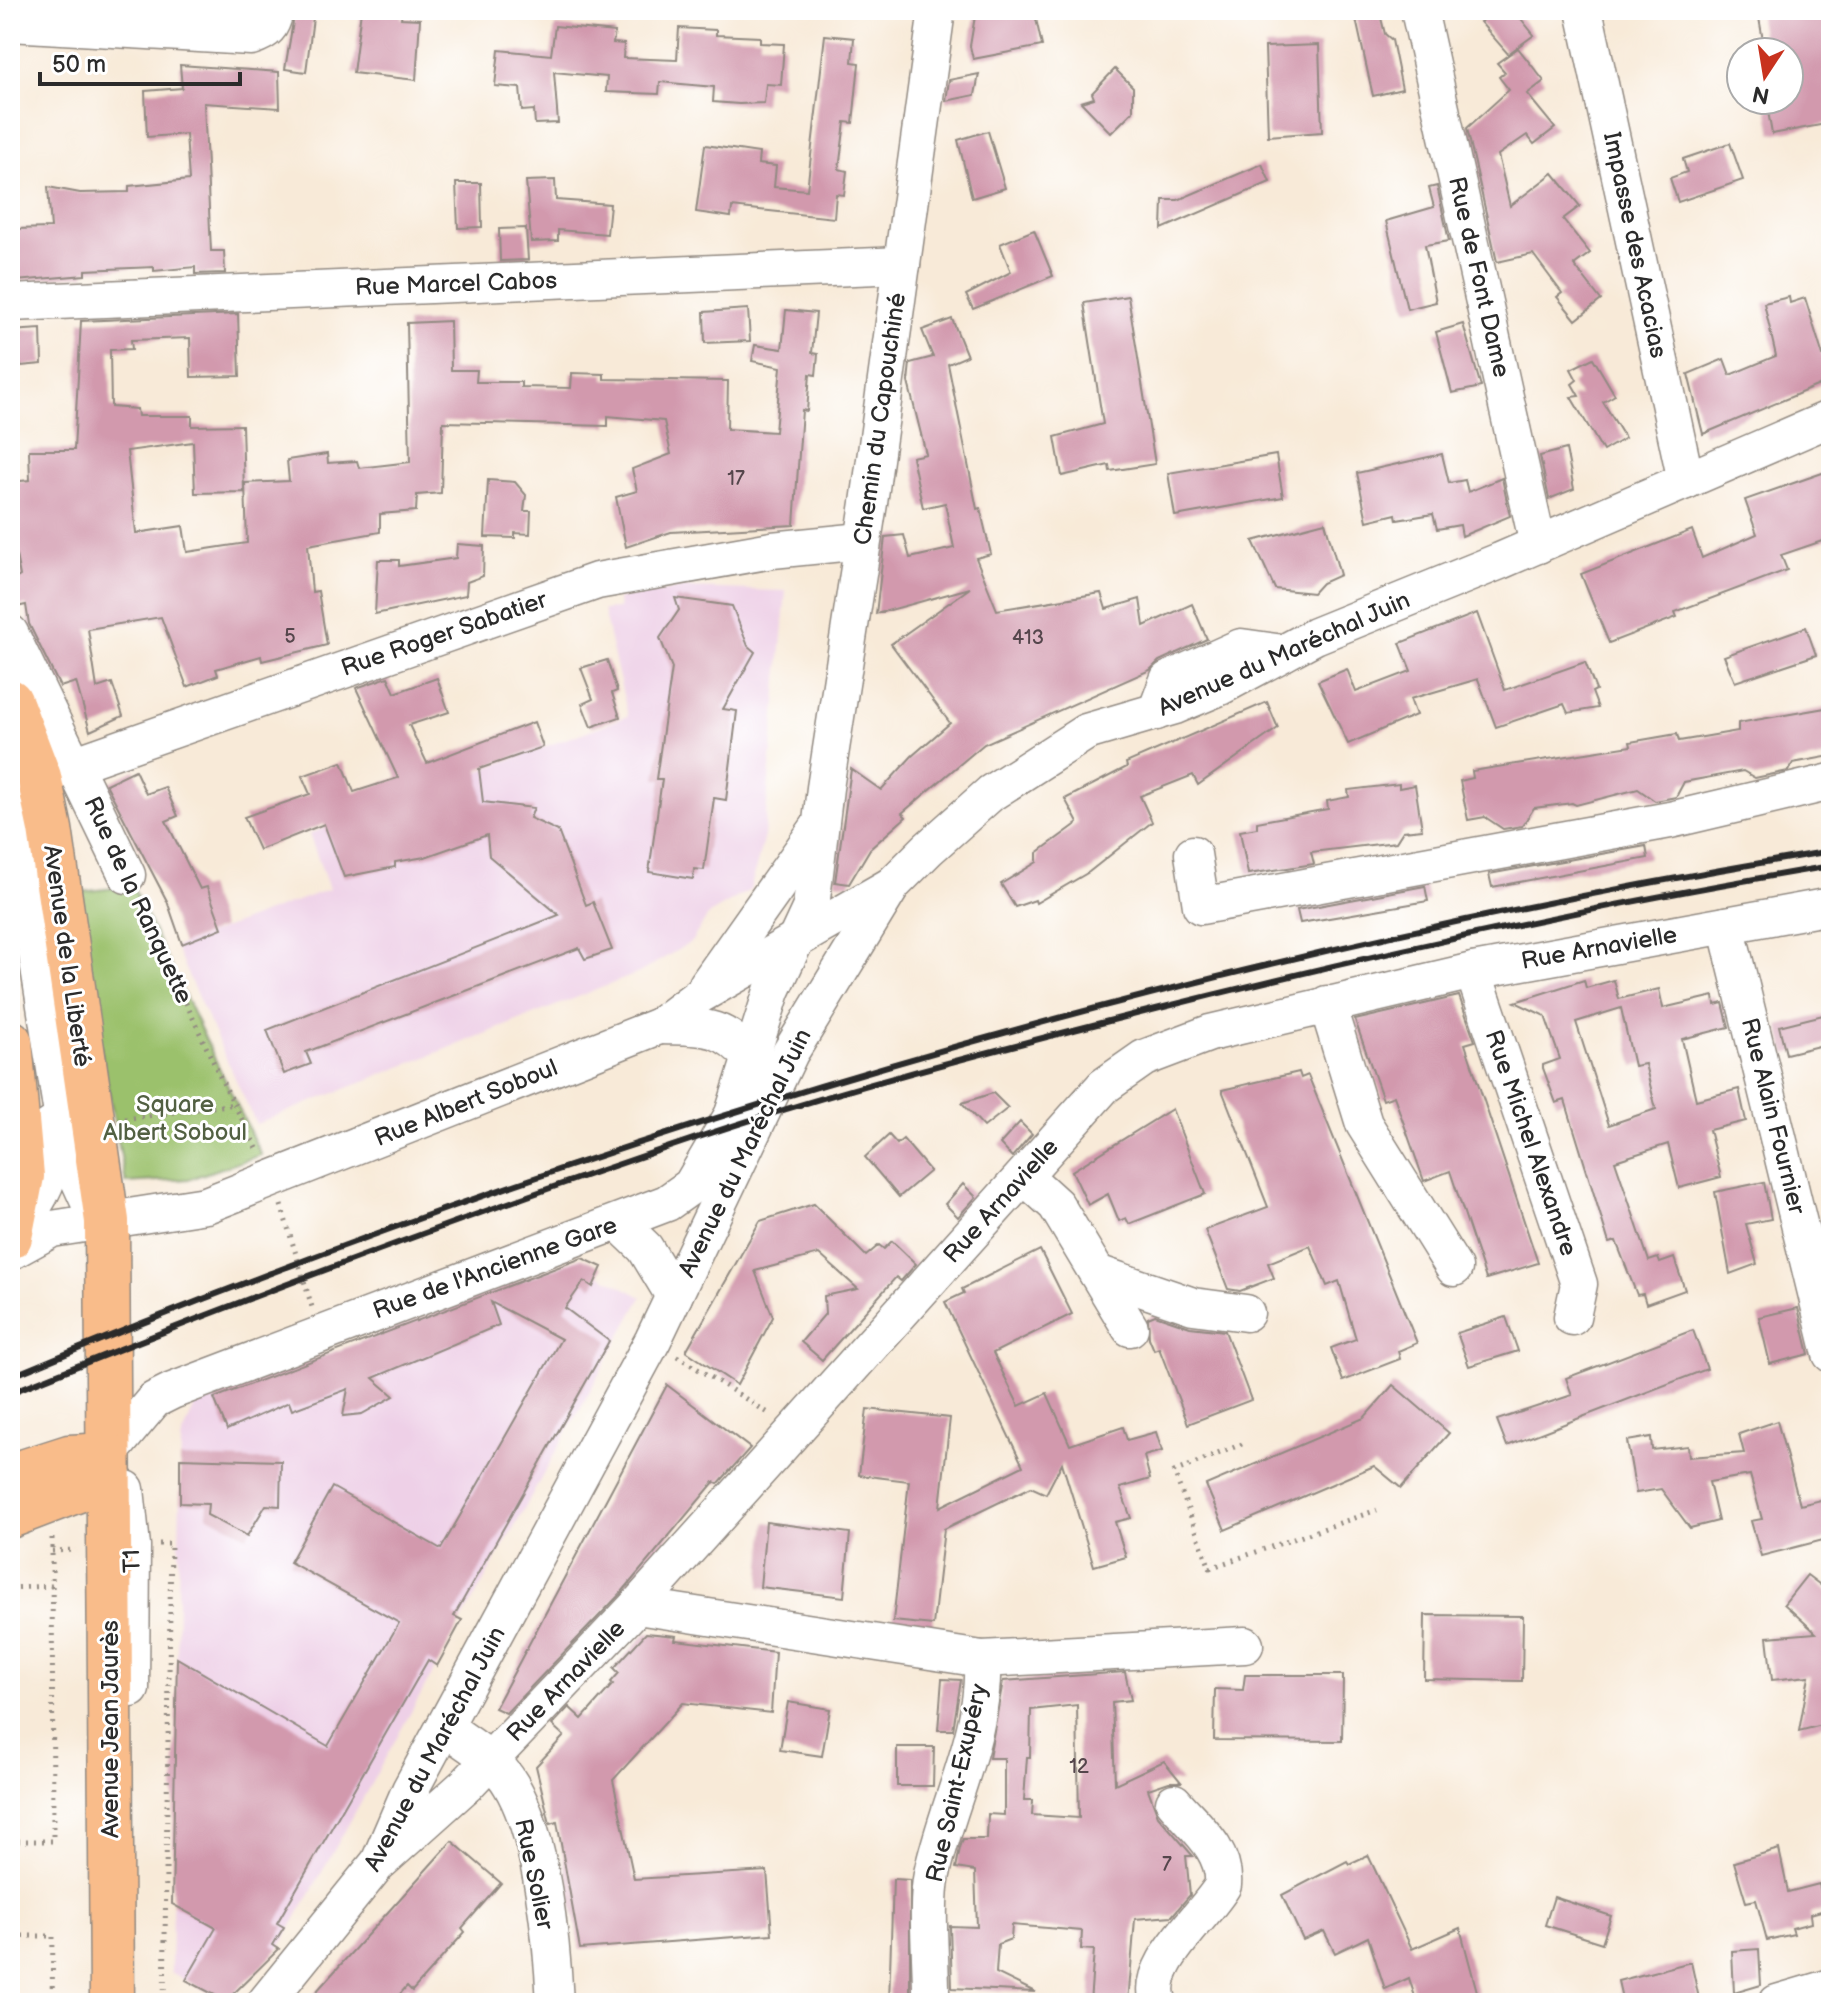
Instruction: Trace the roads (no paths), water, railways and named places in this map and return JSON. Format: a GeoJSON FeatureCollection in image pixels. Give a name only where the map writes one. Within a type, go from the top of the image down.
{"type":"FeatureCollection","features":[{"type":"Feature","properties":{"kind":"main road","name":"Avenue de la Liberté"},"geometry":{"type":"LineString","coordinates":[[10,701],[41,775],[59,885],[104,1233],[112,1436]]}},
{"type":"Feature","properties":{"kind":"main road"},"geometry":{"type":"LineString","coordinates":[[10,1042],[22,1176],[10,1237]]}},
{"type":"Feature","properties":{"kind":"main road"},"geometry":{"type":"LineString","coordinates":[[10,1476],[69,1457],[112,1436]]}},
{"type":"Feature","properties":{"kind":"main road"},"geometry":{"type":"LineString","coordinates":[[10,1516],[78,1490],[112,1436]]}},
{"type":"Feature","properties":{"kind":"main road","name":"Avenue Jean Jaurès"},"geometry":{"type":"LineString","coordinates":[[112,1436],[113,2003]]}},
{"type":"Feature","properties":{"kind":"street"},"geometry":{"type":"LineString","coordinates":[[10,23],[251,37],[265,33],[272,25],[275,10]]}},
{"type":"Feature","properties":{"kind":"street","name":"Chemin du Capouchiné"},"geometry":{"type":"LineString","coordinates":[[734,1111],[783,955],[811,907],[819,827],[937,10]]}},
{"type":"Feature","properties":{"kind":"street","name":"Rue de Font Dame"},"geometry":{"type":"LineString","coordinates":[[1419,10],[1538,545]]}},
{"type":"Feature","properties":{"kind":"street","name":"Impasse des Acacias"},"geometry":{"type":"LineString","coordinates":[[1584,10],[1686,481]]}},
{"type":"Feature","properties":{"kind":"street","name":"Rue Marcel Cabos"},"geometry":{"type":"LineString","coordinates":[[10,303],[902,265]]}},
{"type":"Feature","properties":{"kind":"street","name":"Avenue du Maréchal Juin"},"geometry":{"type":"LineString","coordinates":[[265,2003],[379,1862],[410,1790],[653,1340],[790,1053],[893,884],[991,793],[1086,732],[1156,712],[1220,687],[1315,636],[1538,545],[1831,418]]}},
{"type":"Feature","properties":{"kind":"street","name":"Rue Roger Sabatier"},"geometry":{"type":"LineString","coordinates":[[41,775],[597,581],[772,550],[862,541]]}},
{"type":"Feature","properties":{"kind":"street","name":"Rue de la Ranquette"},"geometry":{"type":"LineString","coordinates":[[10,633],[41,775],[127,875]]}},
{"type":"Feature","properties":{"kind":"street"},"geometry":{"type":"LineString","coordinates":[[1193,854],[1201,906],[1670,820],[1831,782]]}},
{"type":"Feature","properties":{"kind":"street"},"geometry":{"type":"LineString","coordinates":[[700,995],[819,827]]}},
{"type":"Feature","properties":{"kind":"street"},"geometry":{"type":"LineString","coordinates":[[10,848],[54,1163],[46,1186],[10,1245]]}},
{"type":"Feature","properties":{"kind":"street","name":"Rue Albert Soboul"},"geometry":{"type":"LineString","coordinates":[[10,1252],[52,1229],[104,1233],[206,1205],[659,1026],[700,995],[783,955],[893,884]]}},
{"type":"Feature","properties":{"kind":"street","name":"Rue Arnavielle"},"geometry":{"type":"LineString","coordinates":[[379,1862],[432,1818],[637,1606],[1104,1086],[1125,1069],[1163,1049],[1210,1033],[1327,1004],[1473,971],[1831,906]]}},
{"type":"Feature","properties":{"kind":"street","name":"Rue Alain Fournier"},"geometry":{"type":"LineString","coordinates":[[1726,925],[1831,1354]]}},
{"type":"Feature","properties":{"kind":"street"},"geometry":{"type":"LineString","coordinates":[[783,955],[820,1005]]}},
{"type":"Feature","properties":{"kind":"street","name":"Rue Michel Alexandre"},"geometry":{"type":"LineString","coordinates":[[1473,971],[1579,1284],[1572,1317]]}},
{"type":"Feature","properties":{"kind":"street"},"geometry":{"type":"LineString","coordinates":[[1327,1004],[1364,1124],[1454,1268]]}},
{"type":"Feature","properties":{"kind":"street","name":"Rue de l'Ancienne Gare"},"geometry":{"type":"LineString","coordinates":[[112,1436],[154,1400],[172,1391],[667,1203],[691,1186],[734,1111],[784,1035],[820,1005]]}},
{"type":"Feature","properties":{"kind":"street"},"geometry":{"type":"LineString","coordinates":[[659,1026],[711,1028],[726,1033],[751,1058]]}},
{"type":"Feature","properties":{"kind":"street"},"geometry":{"type":"LineString","coordinates":[[1024,1176],[1056,1205],[1130,1328]]}},
{"type":"Feature","properties":{"kind":"street"},"geometry":{"type":"LineString","coordinates":[[619,1223],[645,1248],[674,1296]]}},
{"type":"Feature","properties":{"kind":"street"},"geometry":{"type":"LineString","coordinates":[[1097,1273],[1193,1306],[1246,1313]]}},
{"type":"Feature","properties":{"kind":"street","name":"T1"},"geometry":{"type":"LineString","coordinates":[[112,1436],[132,1546],[129,1759],[133,2003]]}},
{"type":"Feature","properties":{"kind":"street","name":"Rue Saint-Exupéry"},"geometry":{"type":"LineString","coordinates":[[637,1606],[982,1659],[1245,1645]]}},
{"type":"Feature","properties":{"kind":"street","name":"Rue Saint-Exupéry"},"geometry":{"type":"LineString","coordinates":[[931,2003],[931,1876],[984,1685],[982,1659]]}},
{"type":"Feature","properties":{"kind":"street","name":"Rue Solier"},"geometry":{"type":"LineString","coordinates":[[446,1728],[491,1759],[511,1785],[529,1827],[554,1972],[555,2003]]}},
{"type":"Feature","properties":{"kind":"street"},"geometry":{"type":"LineString","coordinates":[[1159,2003],[1155,1995],[1157,1970],[1223,1885],[1224,1869],[1217,1851],[1174,1802]]}},
{"type":"Feature","properties":{"kind":"street"},"geometry":{"type":"LineString","coordinates":[[1777,2003],[1831,1987]]}},
{"type":"Feature","properties":{"kind":"railway"},"geometry":{"type":"LineString","coordinates":[[10,1377],[230,1289],[453,1206],[678,1131],[905,1061],[1134,998],[1365,942],[1597,893],[1831,851]]}},
{"type":"Feature","properties":{"kind":"railway"},"geometry":{"type":"LineString","coordinates":[[10,1393],[438,1228],[699,1137],[863,1086],[1140,1013],[1398,951],[1570,914],[1831,866]]}},
{"type":"Feature","properties":{"kind":"park label","name":"Square Albert Soboul"},"geometry":{"type":"Point","coordinates":[175,1118]}}]}
